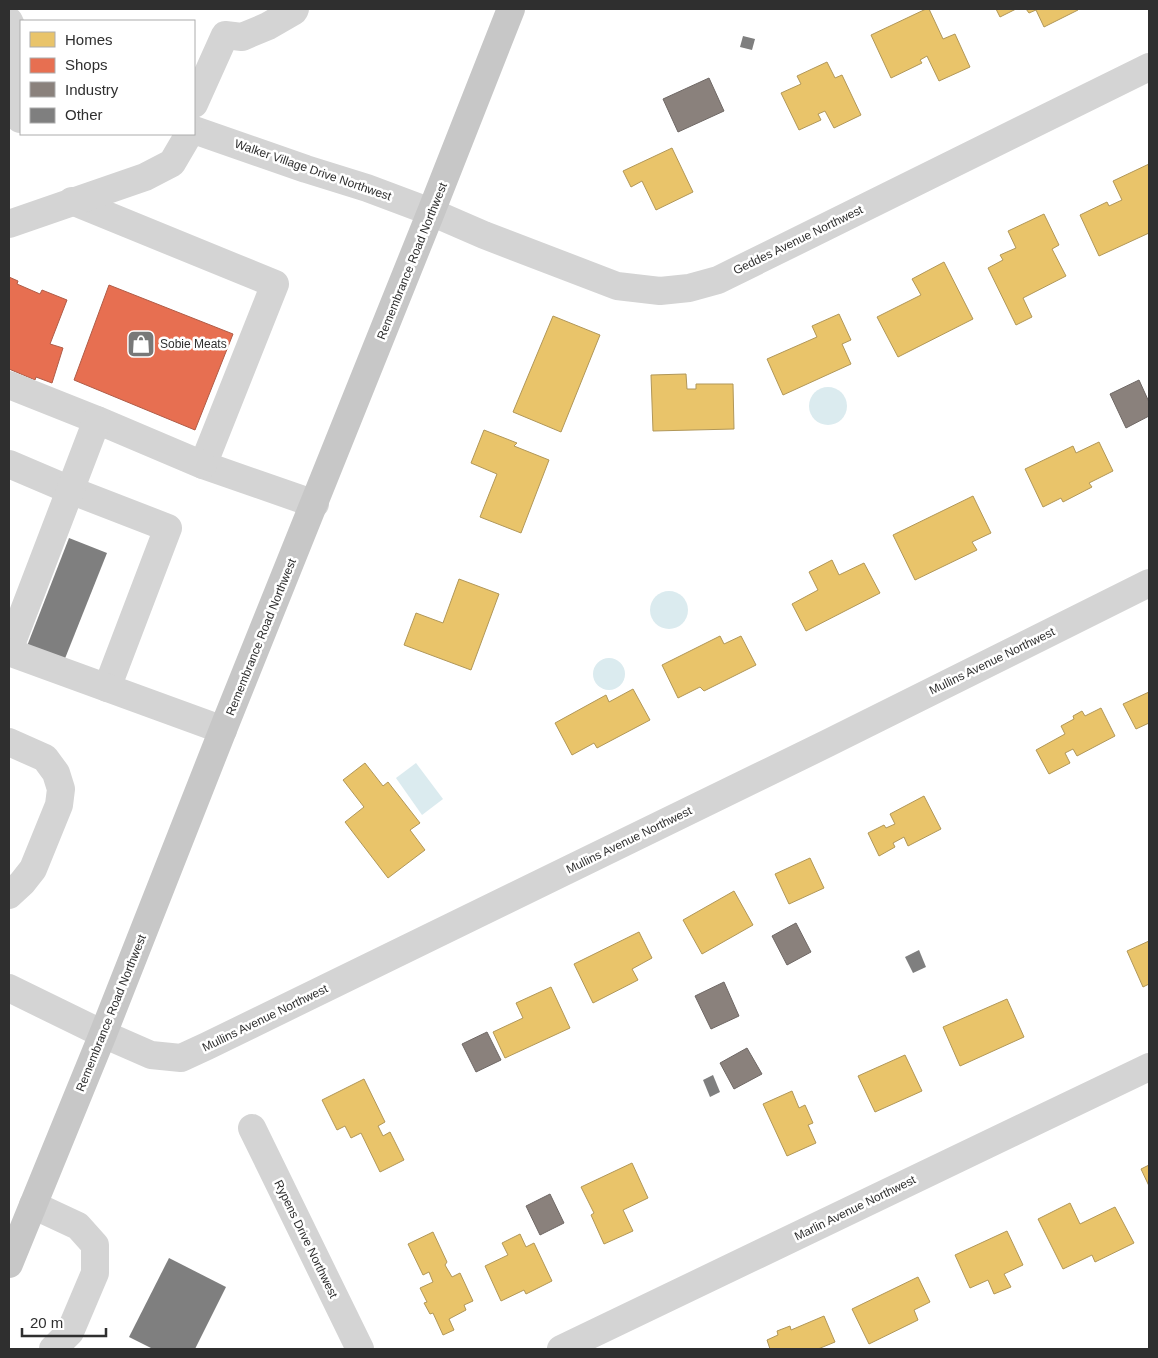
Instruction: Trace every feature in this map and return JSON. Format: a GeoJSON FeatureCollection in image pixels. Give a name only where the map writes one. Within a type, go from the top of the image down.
{"type":"FeatureCollection","features":[{"type":"Feature","properties":{"kind":"main road","name":"Remembrance Road Northwest"},"geometry":{"type":"LineString","coordinates":[[9,1264],[315,504],[511,9]]}},
{"type":"Feature","properties":{"kind":"street"},"geometry":{"type":"LineString","coordinates":[[195,102],[225,35],[242,37],[268,26],[295,9]]}},
{"type":"Feature","properties":{"kind":"street"},"geometry":{"type":"LineString","coordinates":[[9,21],[14,32],[17,120]]}},
{"type":"Feature","properties":{"kind":"street","name":"Geddes Avenue Northwest"},"geometry":{"type":"LineString","coordinates":[[431,212],[493,239],[618,286],[660,291],[689,288],[718,280],[1149,67]]}},
{"type":"Feature","properties":{"kind":"street","name":"Walker Village Drive Northwest"},"geometry":{"type":"LineString","coordinates":[[195,130],[367,188],[431,212]]}},
{"type":"Feature","properties":{"kind":"street"},"geometry":{"type":"LineString","coordinates":[[9,224],[145,177],[172,163],[188,135]]}},
{"type":"Feature","properties":{"kind":"street"},"geometry":{"type":"LineString","coordinates":[[72,202],[274,284],[203,466]]}},
{"type":"Feature","properties":{"kind":"street"},"geometry":{"type":"LineString","coordinates":[[9,385],[203,466],[315,504]]}},
{"type":"Feature","properties":{"kind":"street"},"geometry":{"type":"LineString","coordinates":[[96,420],[9,651],[224,730]]}},
{"type":"Feature","properties":{"kind":"street"},"geometry":{"type":"LineString","coordinates":[[9,464],[168,528],[108,688]]}},
{"type":"Feature","properties":{"kind":"street","name":"Mullins Avenue Northwest"},"geometry":{"type":"LineString","coordinates":[[103,1034],[151,1055],[181,1058],[820,747],[1149,583]]}},
{"type":"Feature","properties":{"kind":"street"},"geometry":{"type":"LineString","coordinates":[[9,742],[45,758],[56,773],[61,789],[59,805],[34,870],[9,895]]}},
{"type":"Feature","properties":{"kind":"street"},"geometry":{"type":"LineString","coordinates":[[9,988],[103,1034]]}},
{"type":"Feature","properties":{"kind":"street","name":"Marlin Avenue Northwest"},"geometry":{"type":"LineString","coordinates":[[561,1349],[1149,1067]]}},
{"type":"Feature","properties":{"kind":"street","name":"Rypens Drive Northwest"},"geometry":{"type":"LineString","coordinates":[[252,1128],[360,1349]]}},
{"type":"Feature","properties":{"kind":"street"},"geometry":{"type":"LineString","coordinates":[[33,1205],[78,1226],[95,1245],[95,1273],[70,1332],[53,1349]]}},
{"type":"Feature","properties":{"kind":"shaded area"},"geometry":{"type":"Polygon","coordinates":[[[828,387],[841,393],[847,406],[841,419],[828,425],[815,419],[809,406],[815,393],[828,387]]]}},
{"type":"Feature","properties":{"kind":"shaded area"},"geometry":{"type":"Polygon","coordinates":[[[669,591],[682,597],[688,610],[682,623],[669,629],[656,623],[650,610],[656,597],[669,591]]]}},
{"type":"Feature","properties":{"kind":"shaded area"},"geometry":{"type":"Polygon","coordinates":[[[609,658],[615,659],[620,663],[624,668],[624,680],[620,685],[615,689],[609,690],[603,689],[598,685],[594,680],[593,674],[594,668],[598,663],[603,659],[609,658]]]}},
{"type":"Feature","properties":{"kind":"shaded area"},"geometry":{"type":"Polygon","coordinates":[[[416,763],[443,799],[422,815],[396,778],[416,763]]]}},
{"type":"Feature","properties":{"kind":"building: Homes"},"geometry":{"type":"Polygon","coordinates":[[[929,9],[943,39],[955,34],[970,67],[939,81],[927,56],[920,60],[922,63],[891,78],[871,35],[929,9]]]}},
{"type":"Feature","properties":{"kind":"building: Homes"},"geometry":{"type":"Polygon","coordinates":[[[996,9],[1016,9],[1000,17],[996,9]]]}},
{"type":"Feature","properties":{"kind":"building: Homes"},"geometry":{"type":"Polygon","coordinates":[[[1026,9],[1078,10],[1044,27],[1036,10],[1029,13],[1026,9]]]}},
{"type":"Feature","properties":{"kind":"building: Homes"},"geometry":{"type":"Polygon","coordinates":[[[827,62],[835,78],[842,75],[861,115],[834,128],[825,111],[818,114],[821,120],[799,130],[781,93],[801,84],[797,76],[827,62]]]}},
{"type":"Feature","properties":{"kind":"building: Homes"},"geometry":{"type":"Polygon","coordinates":[[[672,148],[693,192],[656,210],[642,181],[631,187],[623,171],[672,148]]]}},
{"type":"Feature","properties":{"kind":"building: Homes"},"geometry":{"type":"Polygon","coordinates":[[[1149,164],[1149,233],[1099,256],[1080,215],[1107,202],[1109,206],[1122,200],[1113,181],[1149,164]]]}},
{"type":"Feature","properties":{"kind":"building: Homes"},"geometry":{"type":"Polygon","coordinates":[[[1044,214],[1059,245],[1052,249],[1066,276],[1023,298],[1032,317],[1016,325],[988,268],[1003,260],[1000,255],[1016,248],[1008,231],[1044,214]]]}},
{"type":"Feature","properties":{"kind":"building: Homes"},"geometry":{"type":"Polygon","coordinates":[[[944,262],[973,319],[898,357],[877,317],[921,295],[912,279],[944,262]]]}},
{"type":"Feature","properties":{"kind":"building: Homes"},"geometry":{"type":"Polygon","coordinates":[[[839,314],[851,340],[842,344],[851,364],[783,395],[767,359],[817,337],[812,326],[839,314]]]}},
{"type":"Feature","properties":{"kind":"building: Homes"},"geometry":{"type":"Polygon","coordinates":[[[553,316],[600,335],[561,432],[513,412],[553,316]]]}},
{"type":"Feature","properties":{"kind":"building: Homes"},"geometry":{"type":"Polygon","coordinates":[[[686,374],[687,389],[696,389],[696,384],[733,384],[734,429],[653,431],[651,375],[686,374]]]}},
{"type":"Feature","properties":{"kind":"building: Homes"},"geometry":{"type":"Polygon","coordinates":[[[484,430],[517,443],[514,446],[549,460],[521,533],[480,517],[497,474],[471,463],[484,430]]]}},
{"type":"Feature","properties":{"kind":"building: Homes"},"geometry":{"type":"Polygon","coordinates":[[[1099,442],[1113,471],[1089,483],[1092,487],[1063,502],[1061,498],[1043,507],[1025,469],[1073,446],[1076,453],[1099,442]]]}},
{"type":"Feature","properties":{"kind":"building: Homes"},"geometry":{"type":"Polygon","coordinates":[[[973,496],[991,533],[972,542],[977,550],[915,580],[893,535],[973,496]]]}},
{"type":"Feature","properties":{"kind":"building: Homes"},"geometry":{"type":"Polygon","coordinates":[[[832,560],[839,575],[864,563],[880,593],[806,631],[792,604],[818,590],[809,572],[832,560]]]}},
{"type":"Feature","properties":{"kind":"building: Homes"},"geometry":{"type":"Polygon","coordinates":[[[459,579],[499,594],[471,670],[404,645],[416,613],[443,623],[459,579]]]}},
{"type":"Feature","properties":{"kind":"building: Homes"},"geometry":{"type":"Polygon","coordinates":[[[720,636],[724,644],[741,636],[756,665],[704,691],[700,687],[678,698],[662,665],[720,636]]]}},
{"type":"Feature","properties":{"kind":"building: Homes"},"geometry":{"type":"Polygon","coordinates":[[[633,689],[650,720],[597,748],[594,743],[572,755],[555,723],[606,695],[609,702],[633,689]]]}},
{"type":"Feature","properties":{"kind":"building: Homes"},"geometry":{"type":"Polygon","coordinates":[[[1149,692],[1149,723],[1136,729],[1123,704],[1149,692]]]}},
{"type":"Feature","properties":{"kind":"building: Homes"},"geometry":{"type":"Polygon","coordinates":[[[1101,708],[1115,736],[1077,756],[1073,749],[1065,753],[1070,763],[1049,774],[1036,750],[1065,734],[1061,726],[1074,719],[1073,716],[1082,711],[1085,716],[1101,708]]]}},
{"type":"Feature","properties":{"kind":"building: Homes"},"geometry":{"type":"Polygon","coordinates":[[[365,763],[383,786],[388,782],[420,823],[410,830],[425,850],[388,878],[345,822],[364,807],[343,780],[365,763]]]}},
{"type":"Feature","properties":{"kind":"building: Homes"},"geometry":{"type":"Polygon","coordinates":[[[924,796],[941,829],[908,846],[904,837],[893,843],[895,847],[879,856],[868,833],[884,825],[886,828],[895,824],[890,814],[924,796]]]}},
{"type":"Feature","properties":{"kind":"building: Homes"},"geometry":{"type":"Polygon","coordinates":[[[810,858],[824,888],[789,904],[775,874],[810,858]]]}},
{"type":"Feature","properties":{"kind":"building: Homes"},"geometry":{"type":"Polygon","coordinates":[[[734,891],[753,925],[702,954],[683,920],[734,891]]]}},
{"type":"Feature","properties":{"kind":"building: Homes"},"geometry":{"type":"Polygon","coordinates":[[[639,932],[652,958],[632,969],[638,980],[593,1003],[574,964],[639,932]]]}},
{"type":"Feature","properties":{"kind":"building: Homes"},"geometry":{"type":"Polygon","coordinates":[[[1149,941],[1149,984],[1143,987],[1127,951],[1149,941]]]}},
{"type":"Feature","properties":{"kind":"building: Homes"},"geometry":{"type":"Polygon","coordinates":[[[551,987],[570,1028],[505,1058],[493,1032],[523,1018],[516,1003],[551,987]]]}},
{"type":"Feature","properties":{"kind":"building: Homes"},"geometry":{"type":"Polygon","coordinates":[[[1007,999],[1024,1037],[960,1066],[943,1027],[1007,999]]]}},
{"type":"Feature","properties":{"kind":"building: Homes"},"geometry":{"type":"Polygon","coordinates":[[[905,1055],[922,1091],[875,1112],[858,1076],[905,1055]]]}},
{"type":"Feature","properties":{"kind":"building: Homes"},"geometry":{"type":"Polygon","coordinates":[[[364,1079],[385,1122],[378,1126],[383,1136],[390,1132],[404,1160],[380,1172],[361,1133],[351,1138],[345,1126],[337,1130],[322,1100],[364,1079]]]}},
{"type":"Feature","properties":{"kind":"building: Homes"},"geometry":{"type":"Polygon","coordinates":[[[792,1091],[799,1108],[805,1105],[813,1123],[808,1125],[816,1143],[787,1156],[763,1104],[792,1091]]]}},
{"type":"Feature","properties":{"kind":"building: Homes"},"geometry":{"type":"Polygon","coordinates":[[[632,1163],[648,1198],[623,1210],[633,1231],[604,1244],[591,1215],[594,1213],[581,1187],[632,1163]]]}},
{"type":"Feature","properties":{"kind":"building: Homes"},"geometry":{"type":"Polygon","coordinates":[[[1149,1165],[1149,1186],[1141,1169],[1149,1165]]]}},
{"type":"Feature","properties":{"kind":"building: Homes"},"geometry":{"type":"Polygon","coordinates":[[[1070,1203],[1080,1224],[1115,1207],[1134,1243],[1095,1262],[1092,1255],[1063,1269],[1038,1219],[1070,1203]]]}},
{"type":"Feature","properties":{"kind":"building: Homes"},"geometry":{"type":"Polygon","coordinates":[[[1007,1231],[1023,1265],[1004,1274],[1011,1287],[994,1294],[988,1280],[970,1288],[955,1255],[1007,1231]]]}},
{"type":"Feature","properties":{"kind":"building: Homes"},"geometry":{"type":"Polygon","coordinates":[[[433,1232],[447,1262],[445,1265],[452,1277],[460,1273],[473,1301],[464,1305],[466,1310],[449,1319],[454,1330],[443,1335],[433,1313],[430,1314],[424,1303],[427,1302],[420,1288],[433,1282],[429,1272],[423,1275],[408,1244],[433,1232]]]}},
{"type":"Feature","properties":{"kind":"building: Homes"},"geometry":{"type":"Polygon","coordinates":[[[520,1234],[526,1247],[534,1243],[552,1281],[526,1294],[524,1290],[501,1301],[485,1266],[508,1255],[502,1243],[520,1234]]]}},
{"type":"Feature","properties":{"kind":"building: Homes"},"geometry":{"type":"Polygon","coordinates":[[[918,1277],[930,1302],[914,1310],[918,1320],[869,1344],[852,1309],[918,1277]]]}},
{"type":"Feature","properties":{"kind":"building: Homes"},"geometry":{"type":"Polygon","coordinates":[[[824,1316],[835,1342],[818,1349],[770,1349],[767,1340],[778,1335],[777,1331],[790,1326],[791,1330],[824,1316]]]}},
{"type":"Feature","properties":{"kind":"building: Shops"},"geometry":{"type":"Polygon","coordinates":[[[9,277],[18,281],[17,284],[40,294],[42,290],[67,300],[50,344],[63,348],[52,383],[36,377],[35,380],[9,369],[9,277]]]}},
{"type":"Feature","properties":{"kind":"building: Shops"},"geometry":{"type":"Polygon","coordinates":[[[109,285],[233,334],[195,430],[74,380],[109,285]]]}},
{"type":"Feature","properties":{"kind":"building: Industry"},"geometry":{"type":"Polygon","coordinates":[[[709,78],[724,111],[678,132],[663,99],[709,78]]]}},
{"type":"Feature","properties":{"kind":"building: Industry"},"geometry":{"type":"Polygon","coordinates":[[[1139,380],[1149,402],[1149,416],[1126,428],[1110,394],[1139,380]]]}},
{"type":"Feature","properties":{"kind":"building: Industry"},"geometry":{"type":"Polygon","coordinates":[[[796,923],[811,952],[787,965],[772,936],[796,923]]]}},
{"type":"Feature","properties":{"kind":"building: Industry"},"geometry":{"type":"Polygon","coordinates":[[[724,982],[739,1016],[711,1029],[695,996],[724,982]]]}},
{"type":"Feature","properties":{"kind":"building: Industry"},"geometry":{"type":"Polygon","coordinates":[[[487,1032],[501,1060],[476,1072],[462,1044],[487,1032]]]}},
{"type":"Feature","properties":{"kind":"building: Industry"},"geometry":{"type":"Polygon","coordinates":[[[747,1048],[762,1074],[734,1089],[720,1063],[747,1048]]]}},
{"type":"Feature","properties":{"kind":"building: Industry"},"geometry":{"type":"Polygon","coordinates":[[[550,1194],[564,1223],[540,1235],[526,1206],[550,1194]]]}},
{"type":"Feature","properties":{"kind":"building: Other"},"geometry":{"type":"Polygon","coordinates":[[[743,36],[755,39],[752,50],[740,47],[743,36]]]}},
{"type":"Feature","properties":{"kind":"building: Other"},"geometry":{"type":"Polygon","coordinates":[[[69,538],[107,553],[64,661],[27,646],[69,538]]]}},
{"type":"Feature","properties":{"kind":"building: Other"},"geometry":{"type":"Polygon","coordinates":[[[919,950],[926,967],[913,973],[905,957],[919,950]]]}},
{"type":"Feature","properties":{"kind":"building: Other"},"geometry":{"type":"Polygon","coordinates":[[[713,1075],[720,1092],[710,1097],[703,1080],[713,1075]]]}},
{"type":"Feature","properties":{"kind":"building: Other"},"geometry":{"type":"Polygon","coordinates":[[[169,1258],[226,1287],[195,1349],[153,1349],[129,1337],[169,1258]]]}},
{"type":"Feature","properties":{"kind":"place","name":"Sobie Meats"},"geometry":{"type":"Point","coordinates":[141,344]}}]}
